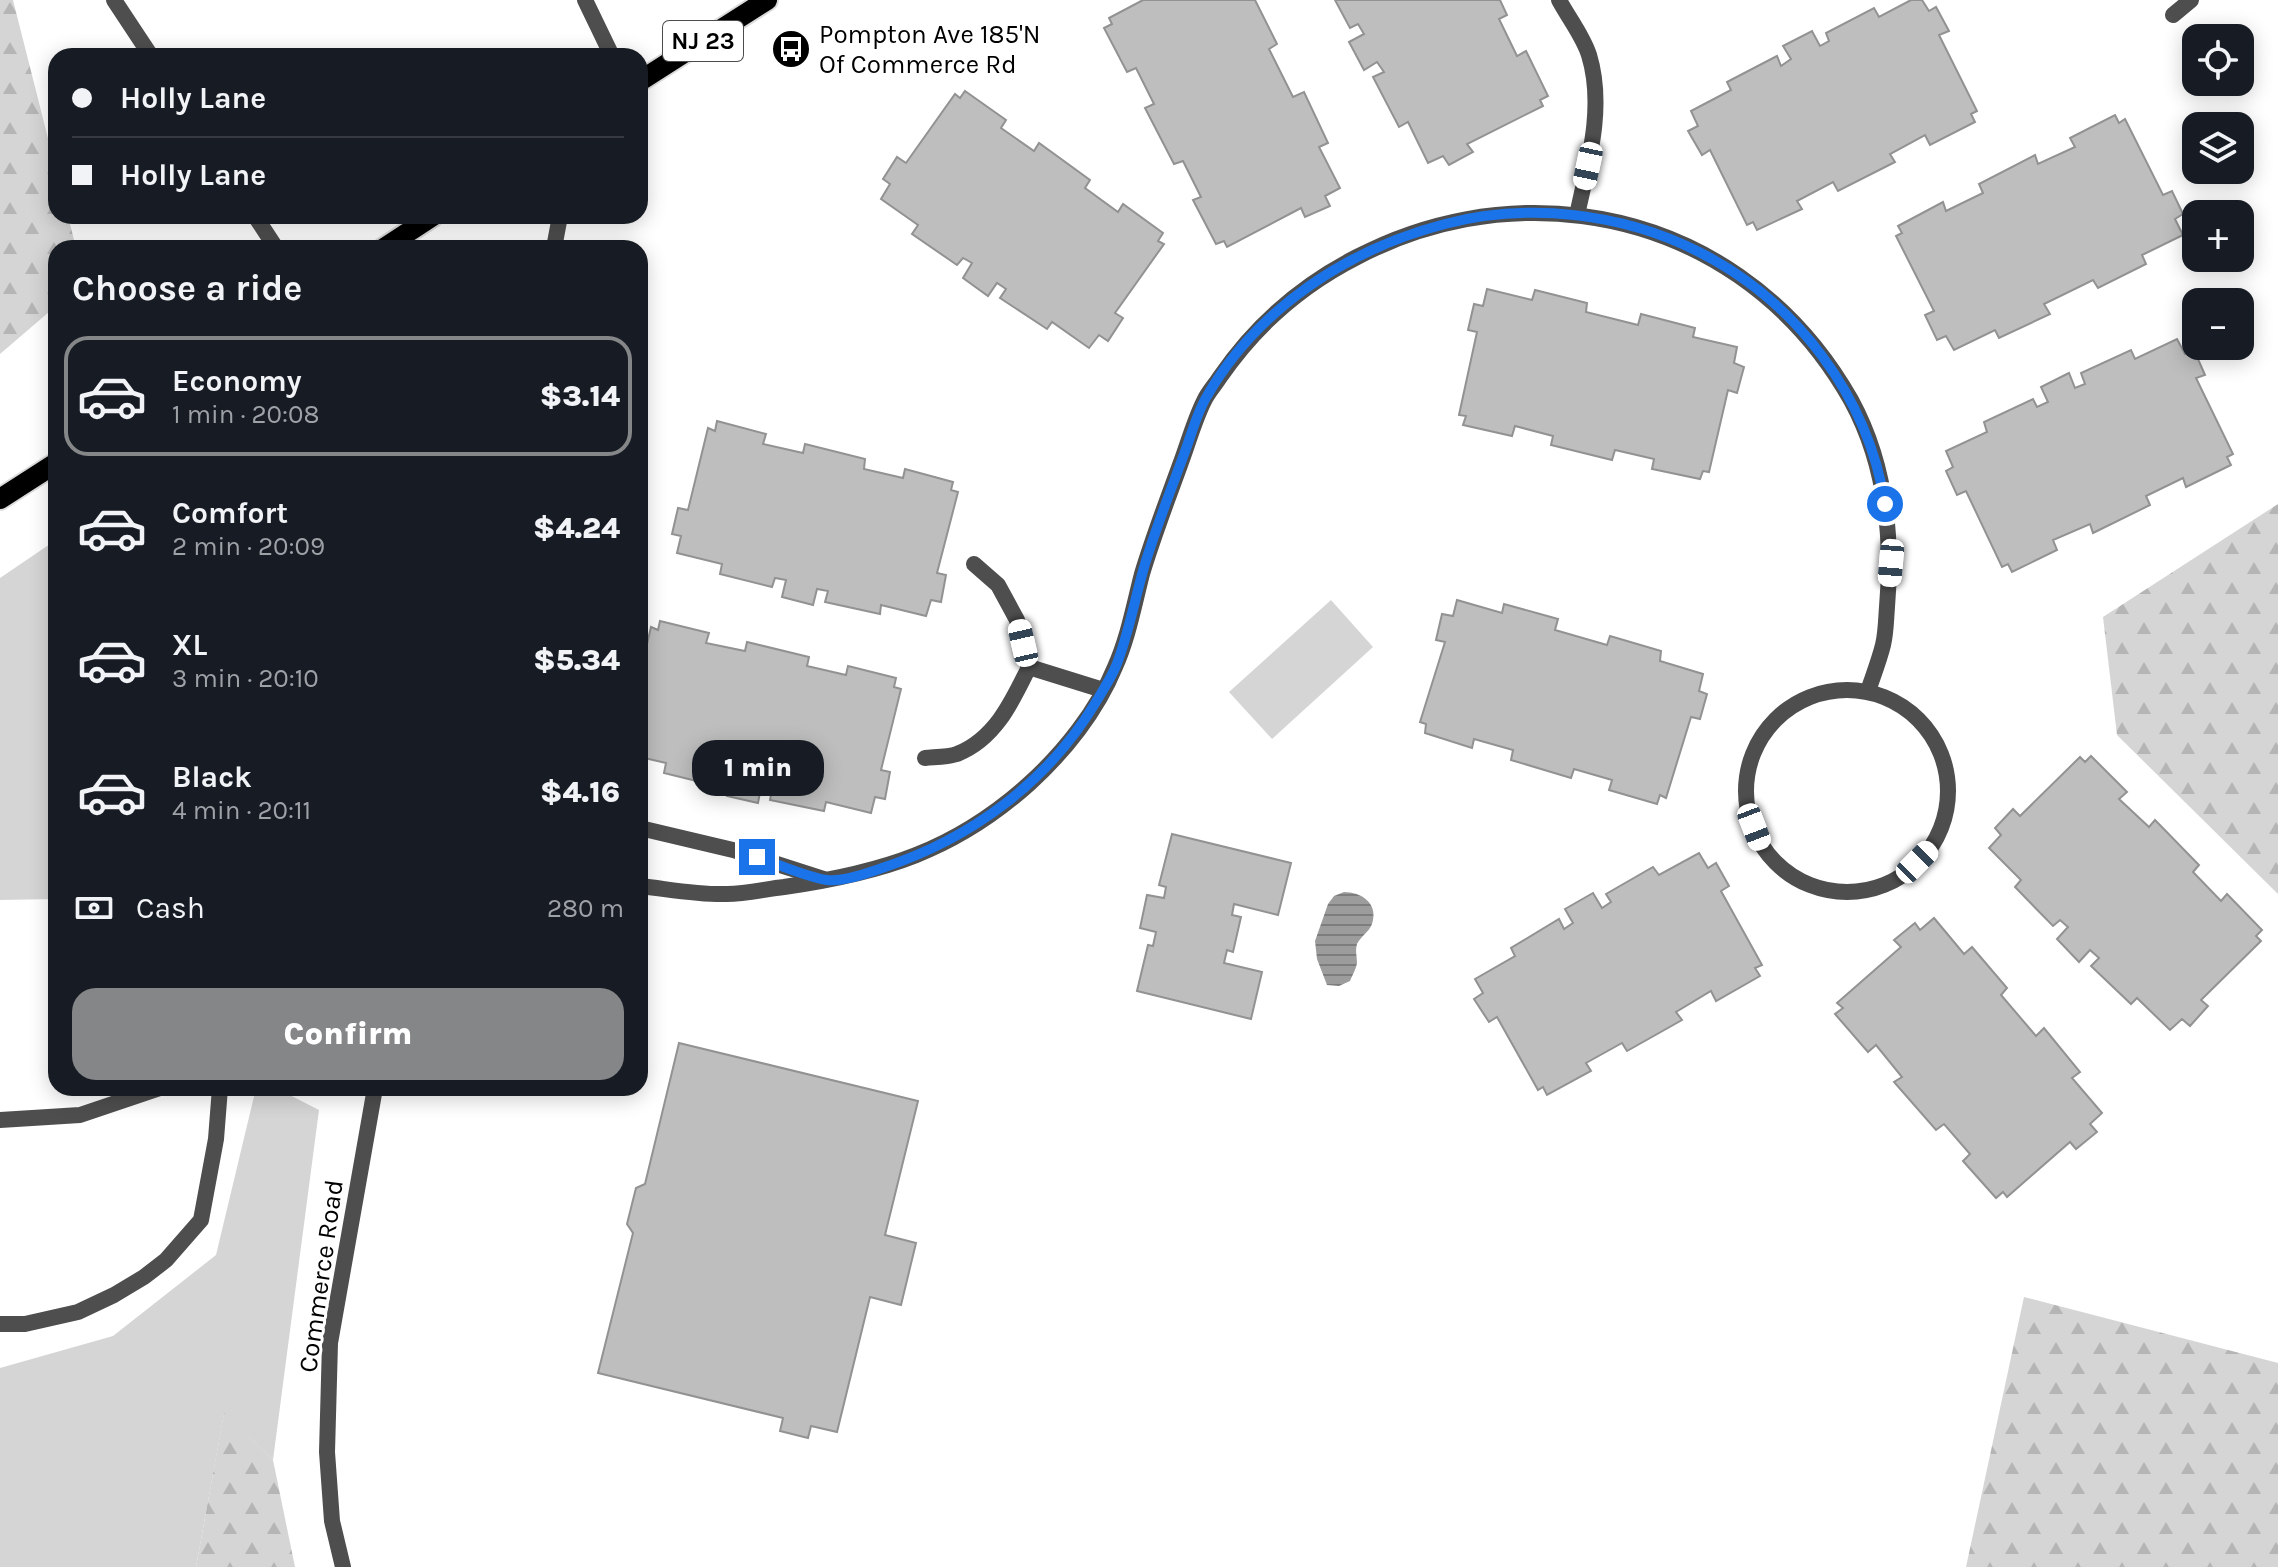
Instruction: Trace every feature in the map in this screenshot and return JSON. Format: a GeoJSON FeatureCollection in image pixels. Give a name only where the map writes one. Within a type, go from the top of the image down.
{"type":"FeatureCollection","features":[{"type":"Feature","properties":{"kind":"main road","name":"NJ 23"},"geometry":{"type":"LineString","coordinates":[[648,76],[767,0]]}},
{"type":"Feature","properties":{"kind":"main road"},"geometry":{"type":"LineString","coordinates":[[396,240],[421,224]]}},
{"type":"Feature","properties":{"kind":"main road"},"geometry":{"type":"LineString","coordinates":[[0,499],[48,468]]}},
{"type":"Feature","properties":{"kind":"street"},"geometry":{"type":"LineString","coordinates":[[114,0],[146,48]]}},
{"type":"Feature","properties":{"kind":"street"},"geometry":{"type":"LineString","coordinates":[[585,0],[608,48]]}},
{"type":"Feature","properties":{"kind":"street"},"geometry":{"type":"LineString","coordinates":[[1559,0],[1588,53],[1595,84],[1593,141],[1577,215]]}},
{"type":"Feature","properties":{"kind":"street"},"geometry":{"type":"LineString","coordinates":[[2173,15],[2191,0]]}},
{"type":"Feature","properties":{"kind":"street"},"geometry":{"type":"LineString","coordinates":[[648,887],[727,894],[830,880],[871,871],[911,858],[975,825],[1005,804],[1053,760],[1072,737],[1116,666],[1150,547],[1205,398],[1231,360],[1262,325],[1335,268],[1376,247],[1454,221],[1536,213],[1577,215],[1648,230],[1721,263],[1755,286],[1812,342],[1856,410],[1882,485],[1891,563],[1884,642],[1868,691]]}},
{"type":"Feature","properties":{"kind":"street"},"geometry":{"type":"LineString","coordinates":[[925,758],[955,755],[984,739],[1012,703],[1029,667],[1017,620],[998,585],[974,564]]}},
{"type":"Feature","properties":{"kind":"street"},"geometry":{"type":"LineString","coordinates":[[1029,667],[1103,690]]}},
{"type":"Feature","properties":{"kind":"street"},"geometry":{"type":"LineString","coordinates":[[1835,690],[1868,691],[1899,704],[1924,725],[1941,754],[1948,787],[1944,820],[1929,850],[1906,874],[1875,888],[1842,892],[1809,885],[1781,868],[1760,842],[1748,811],[1746,778],[1756,746],[1775,718],[1803,699],[1835,690]]}},
{"type":"Feature","properties":{"kind":"street"},"geometry":{"type":"LineString","coordinates":[[648,830],[733,850],[830,880]]}},
{"type":"Feature","properties":{"kind":"street"},"geometry":{"type":"LineString","coordinates":[[0,1120],[80,1115],[136,1096]]}},
{"type":"Feature","properties":{"kind":"street"},"geometry":{"type":"LineString","coordinates":[[0,1324],[25,1324],[78,1312],[114,1295],[166,1260],[201,1220],[216,1139],[219,1096]]}},
{"type":"Feature","properties":{"kind":"street","name":"Commerce Road"},"geometry":{"type":"LineString","coordinates":[[343,1567],[332,1521],[327,1452],[330,1343],[374,1096]]}},
{"type":"Feature","properties":{"kind":"green space"},"geometry":{"type":"Polygon","coordinates":[[[0,0],[13,0],[48,138],[48,224],[70,224],[74,240],[48,240],[48,313],[0,354],[0,0]]]}},
{"type":"Feature","properties":{"kind":"green space"},"geometry":{"type":"Polygon","coordinates":[[[2278,504],[2278,894],[2117,735],[2103,617],[2278,504]]]}},
{"type":"Feature","properties":{"kind":"green space"},"geometry":{"type":"Polygon","coordinates":[[[48,545],[48,899],[0,900],[0,578],[48,545]]]}},
{"type":"Feature","properties":{"kind":"green space"},"geometry":{"type":"Polygon","coordinates":[[[1331,600],[1373,647],[1272,739],[1229,692],[1331,600]]]}},
{"type":"Feature","properties":{"kind":"green space"},"geometry":{"type":"Polygon","coordinates":[[[254,1096],[292,1096],[319,1110],[273,1460],[224,1414],[196,1567],[0,1567],[0,1368],[113,1336],[216,1255],[254,1096]]]}},
{"type":"Feature","properties":{"kind":"green space"},"geometry":{"type":"Polygon","coordinates":[[[2024,1297],[2278,1363],[2278,1567],[1966,1567],[2024,1297]]]}},
{"type":"Feature","properties":{"kind":"green space"},"geometry":{"type":"Polygon","coordinates":[[[224,1413],[273,1460],[295,1567],[196,1567],[224,1413]]]}},
{"type":"Feature","properties":{"kind":"shaded area"},"geometry":{"type":"Polygon","coordinates":[[[1344,892],[1367,900],[1374,917],[1371,927],[1357,944],[1357,963],[1350,981],[1339,986],[1327,985],[1317,959],[1315,941],[1328,904],[1334,896],[1344,892]]]}},
{"type":"Feature","properties":{"kind":"building"},"geometry":{"type":"Polygon","coordinates":[[[1143,0],[1255,0],[1277,44],[1269,49],[1293,97],[1304,92],[1328,143],[1319,147],[1340,188],[1325,196],[1330,206],[1305,217],[1301,208],[1227,247],[1224,241],[1216,244],[1193,200],[1201,197],[1183,161],[1174,164],[1145,108],[1154,104],[1136,68],[1127,72],[1104,28],[1112,24],[1109,18],[1143,0]]]}},
{"type":"Feature","properties":{"kind":"building"},"geometry":{"type":"Polygon","coordinates":[[[1335,0],[1500,0],[1507,15],[1499,19],[1517,56],[1526,51],[1548,96],[1540,100],[1543,106],[1467,144],[1473,152],[1449,165],[1443,156],[1428,163],[1408,122],[1399,127],[1373,77],[1384,72],[1377,62],[1364,70],[1349,42],[1364,34],[1358,24],[1350,28],[1335,0]]]}},
{"type":"Feature","properties":{"kind":"building"},"geometry":{"type":"Polygon","coordinates":[[[1911,0],[1922,0],[1929,11],[1936,7],[1949,31],[1939,35],[1977,111],[1971,114],[1975,122],[1930,145],[1925,135],[1890,154],[1895,162],[1838,191],[1833,182],[1797,201],[1802,209],[1757,230],[1753,222],[1747,225],[1710,150],[1702,155],[1688,131],[1698,126],[1691,111],[1731,90],[1727,82],[1777,56],[1781,66],[1791,59],[1783,46],[1812,31],[1820,46],[1829,41],[1826,33],[1874,8],[1879,17],[1911,0]]]}},
{"type":"Feature","properties":{"kind":"building"},"geometry":{"type":"Polygon","coordinates":[[[965,91],[1006,120],[1001,128],[1034,151],[1039,143],[1090,180],[1085,188],[1118,212],[1123,204],[1163,233],[1158,241],[1164,244],[1115,313],[1123,318],[1108,341],[1099,335],[1089,348],[1052,322],[1047,329],[1000,298],[1006,289],[997,283],[988,296],[963,278],[972,263],[963,258],[957,265],[912,234],[918,225],[881,199],[890,184],[883,179],[897,157],[906,163],[955,94],[960,98],[965,91]]]}},
{"type":"Feature","properties":{"kind":"building"},"geometry":{"type":"Polygon","coordinates":[[[2115,115],[2119,123],[2125,119],[2163,195],[2172,191],[2182,212],[2175,219],[2182,235],[2142,255],[2146,264],[2098,288],[2093,280],[2044,304],[2050,314],[1999,338],[1995,330],[1954,350],[1946,336],[1937,340],[1925,315],[1934,311],[1896,236],[1902,233],[1898,226],[1943,202],[1946,211],[1983,193],[1979,184],[2035,155],[2038,164],[2075,147],[2070,138],[2115,115]]]}},
{"type":"Feature","properties":{"kind":"building"},"geometry":{"type":"Polygon","coordinates":[[[1487,289],[1532,300],[1535,290],[1587,303],[1586,312],[1638,325],[1641,314],[1695,328],[1693,337],[1737,347],[1734,363],[1744,367],[1737,393],[1728,390],[1709,472],[1703,471],[1700,479],[1652,469],[1654,459],[1615,450],[1612,460],[1551,445],[1553,436],[1515,426],[1512,436],[1463,425],[1466,416],[1459,415],[1477,332],[1468,330],[1474,304],[1483,306],[1487,289]]]}},
{"type":"Feature","properties":{"kind":"building"},"geometry":{"type":"Polygon","coordinates":[[[2177,339],[2182,348],[2182,360],[2198,360],[2205,375],[2196,378],[2233,454],[2227,457],[2231,465],[2186,487],[2183,478],[2146,496],[2150,505],[2093,533],[2090,524],[2053,540],[2057,550],[2012,572],[2008,564],[2002,567],[1966,491],[1957,495],[1946,471],[1953,467],[1946,451],[1987,432],[1984,422],[2033,399],[2037,407],[2048,402],[2041,387],[2069,373],[2075,388],[2085,384],[2081,373],[2131,350],[2135,359],[2177,339]]]}},
{"type":"Feature","properties":{"kind":"building"},"geometry":{"type":"Polygon","coordinates":[[[717,421],[766,434],[763,444],[803,453],[805,444],[865,459],[864,469],[903,478],[905,469],[953,482],[951,490],[958,492],[937,573],[946,575],[941,602],[931,600],[926,616],[881,605],[880,614],[825,602],[828,591],[817,589],[813,605],[782,597],[786,580],[775,578],[772,587],[720,574],[722,564],[677,553],[681,536],[672,534],[678,508],[688,510],[708,428],[715,431],[717,421]]]}},
{"type":"Feature","properties":{"kind":"building"},"geometry":{"type":"Polygon","coordinates":[[[1457,600],[1502,613],[1504,604],[1558,619],[1555,630],[1607,645],[1610,636],[1661,651],[1660,661],[1703,674],[1699,691],[1707,694],[1700,719],[1691,717],[1666,798],[1660,795],[1657,804],[1609,790],[1612,780],[1574,769],[1571,778],[1511,760],[1513,750],[1474,739],[1472,748],[1425,733],[1426,724],[1420,722],[1445,642],[1436,640],[1442,614],[1453,616],[1457,600]]]}},
{"type":"Feature","properties":{"kind":"building"},"geometry":{"type":"Polygon","coordinates":[[[660,621],[709,633],[706,643],[745,651],[747,642],[809,657],[807,666],[846,675],[848,666],[896,678],[894,687],[901,689],[881,770],[890,772],[885,799],[875,797],[871,813],[826,802],[824,811],[770,800],[772,789],[761,787],[758,803],[727,796],[730,778],[719,777],[717,786],[664,773],[666,763],[648,759],[648,640],[651,627],[658,630],[660,621]]]}},
{"type":"Feature","properties":{"kind":"building"},"geometry":{"type":"Polygon","coordinates":[[[2091,756],[2127,792],[2119,799],[2149,827],[2155,820],[2199,865],[2193,872],[2221,901],[2227,894],[2262,930],[2256,936],[2261,941],[2201,1000],[2208,1006],[2190,1026],[2182,1019],[2170,1030],[2137,998],[2131,1004],[2091,966],[2099,958],[2090,950],[2079,962],[2057,939],[2068,927],[2060,920],[2053,926],[2015,887],[2021,880],[1989,848],[2001,835],[1995,828],[2013,809],[2020,816],[2080,757],[2085,762],[2091,756]]]}},
{"type":"Feature","properties":{"kind":"building"},"geometry":{"type":"Polygon","coordinates":[[[1172,834],[1291,863],[1278,915],[1234,904],[1232,915],[1241,917],[1233,952],[1227,950],[1224,963],[1262,972],[1251,1019],[1137,991],[1148,945],[1153,946],[1156,932],[1140,928],[1147,895],[1164,898],[1166,887],[1159,885],[1172,834]]]}},
{"type":"Feature","properties":{"kind":"building"},"geometry":{"type":"Polygon","coordinates":[[[1699,853],[1708,868],[1716,863],[1729,886],[1721,891],[1762,965],[1755,968],[1760,976],[1716,1001],[1711,991],[1676,1012],[1682,1020],[1627,1051],[1622,1043],[1586,1063],[1591,1071],[1547,1095],[1543,1087],[1538,1090],[1497,1017],[1489,1022],[1474,999],[1483,993],[1475,979],[1515,956],[1511,948],[1559,919],[1564,929],[1573,923],[1565,909],[1593,893],[1602,908],[1611,902],[1606,894],[1653,867],[1659,875],[1699,853]]]}},
{"type":"Feature","properties":{"kind":"building"},"geometry":{"type":"Polygon","coordinates":[[[1934,918],[1964,954],[1972,947],[2007,988],[2001,995],[2036,1036],[2044,1028],[2080,1072],[2072,1078],[2102,1113],[2090,1124],[2097,1132],[2076,1149],[2070,1142],[2007,1197],[2003,1192],[1996,1198],[1963,1161],[1970,1154],[1944,1124],[1936,1130],[1894,1082],[1902,1077],[1876,1045],[1868,1052],[1835,1014],[1843,1008],[1837,1003],[1901,947],[1894,940],[1915,923],[1920,930],[1934,918]]]}},
{"type":"Feature","properties":{"kind":"building"},"geometry":{"type":"Polygon","coordinates":[[[679,1043],[918,1101],[885,1235],[916,1243],[901,1305],[870,1297],[837,1432],[811,1426],[808,1438],[780,1431],[783,1418],[598,1373],[633,1233],[627,1224],[636,1188],[645,1184],[679,1043]]]}},
{"type":"Feature","properties":{"kind":"place","name":"Pompton Ave 185'N Of Commerce Rd"},"geometry":{"type":"Point","coordinates":[791,49]}},
{"type":"Feature","properties":{"kind":"route"},"geometry":{"type":"LineString","coordinates":[[757,857],[830,880],[871,871],[944,843],[975,825],[1033,781],[1089,714],[1116,666],[1150,547],[1205,398],[1231,360],[1262,325],[1335,268],[1414,232],[1454,221],[1495,215],[1577,215],[1648,230],[1721,263],[1755,286],[1785,313],[1812,342],[1836,375],[1856,410],[1871,447],[1885,504]]}}]}
